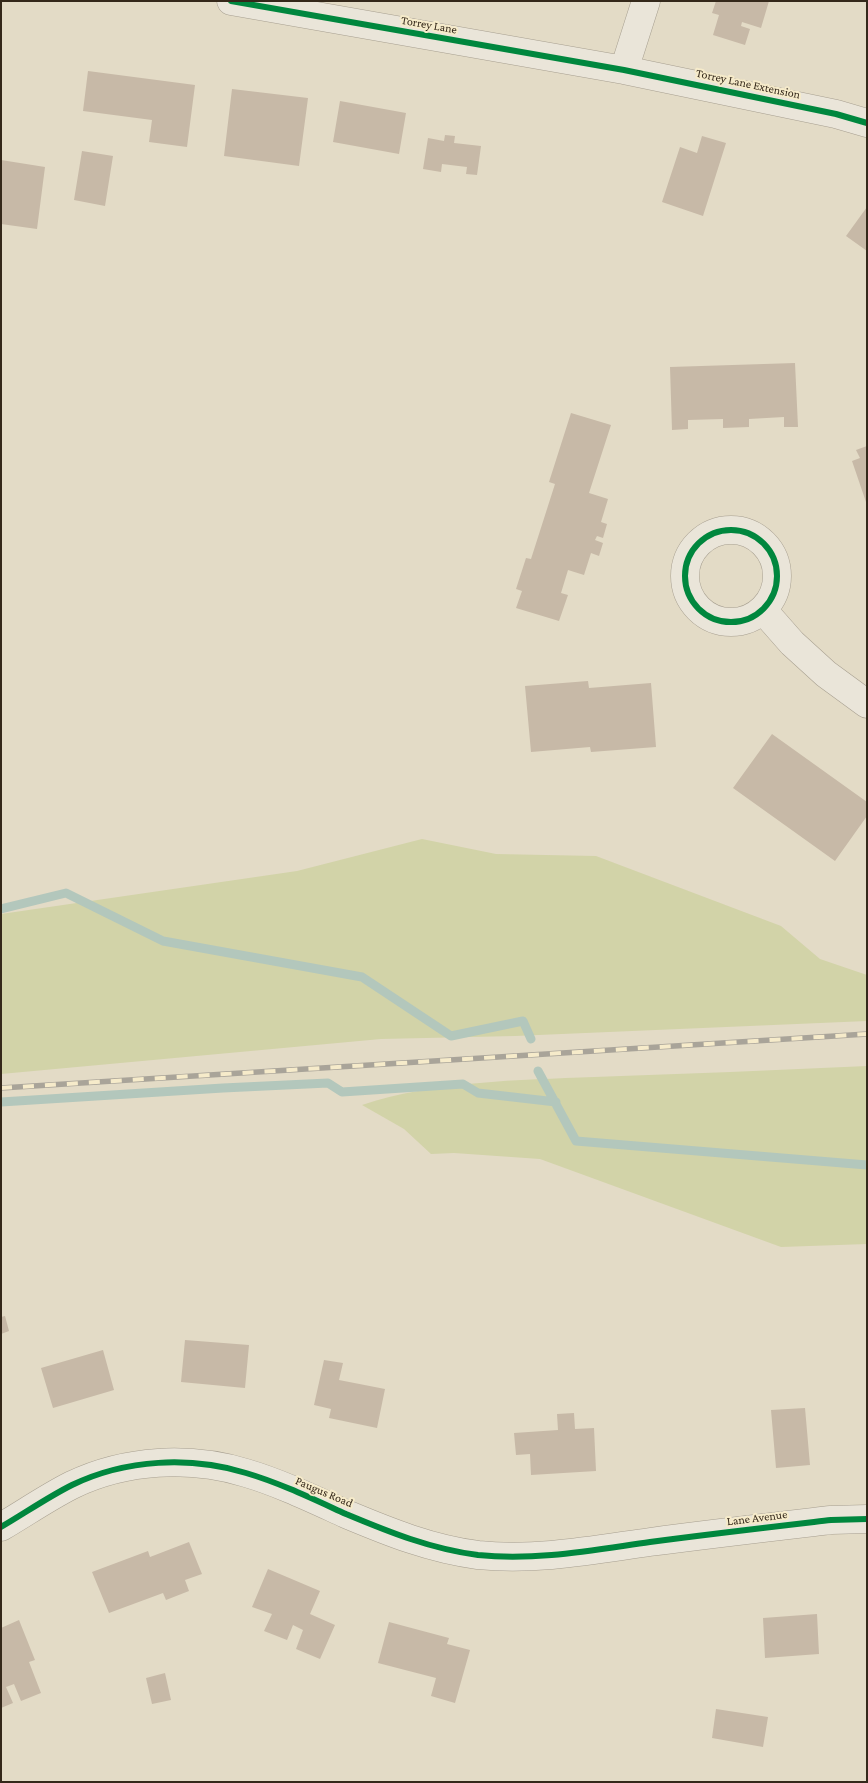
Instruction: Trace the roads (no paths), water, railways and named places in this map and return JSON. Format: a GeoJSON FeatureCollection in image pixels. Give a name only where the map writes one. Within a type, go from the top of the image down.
{"type":"FeatureCollection","features":[{"type":"Feature","properties":{"kind":"street","name":"Torrey Lane"},"geometry":{"type":"LineString","coordinates":[[231,1],[624,70]]}},
{"type":"Feature","properties":{"kind":"street"},"geometry":{"type":"LineString","coordinates":[[624,70],[646,1]]}},
{"type":"Feature","properties":{"kind":"street","name":"Torrey Lane Extension"},"geometry":{"type":"LineString","coordinates":[[624,70],[836,114],[867,123]]}},
{"type":"Feature","properties":{"kind":"street"},"geometry":{"type":"LineString","coordinates":[[763,610],[792,643],[826,674],[867,704]]}},
{"type":"Feature","properties":{"kind":"street","name":"Paugus Road"},"geometry":{"type":"LineString","coordinates":[[1,1527],[73,1485],[98,1475],[148,1463],[173,1462],[198,1463],[244,1472],[394,1534],[422,1544],[449,1550],[508,1557],[543,1556],[650,1542]]}},
{"type":"Feature","properties":{"kind":"street","name":"Lane Avenue"},"geometry":{"type":"LineString","coordinates":[[650,1542],[831,1520],[867,1519]]}},
{"type":"Feature","properties":{"kind":"waterway"},"geometry":{"type":"LineString","coordinates":[[1,909],[66,893],[163,941],[362,977],[451,1036],[523,1021],[531,1039]]}},
{"type":"Feature","properties":{"kind":"waterway"},"geometry":{"type":"LineString","coordinates":[[538,1071],[576,1141],[867,1165]]}},
{"type":"Feature","properties":{"kind":"waterway"},"geometry":{"type":"LineString","coordinates":[[1,1102],[328,1083],[342,1092],[463,1084],[478,1093],[556,1102]]}},
{"type":"Feature","properties":{"kind":"railway"},"geometry":{"type":"LineString","coordinates":[[1,1088],[867,1034]]}}]}
